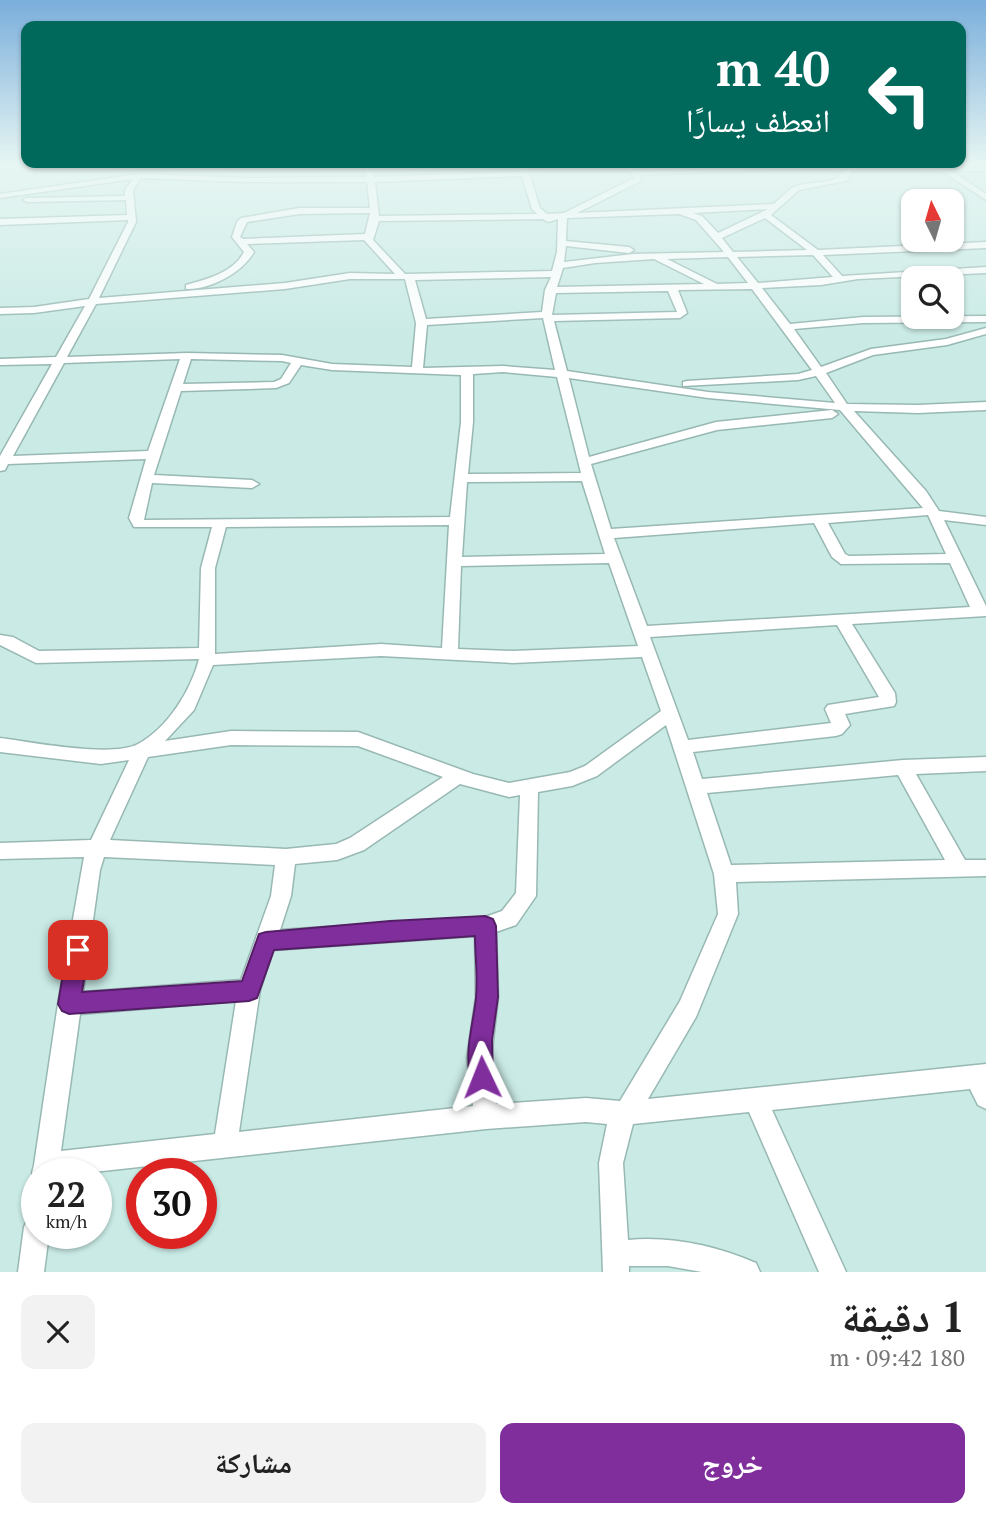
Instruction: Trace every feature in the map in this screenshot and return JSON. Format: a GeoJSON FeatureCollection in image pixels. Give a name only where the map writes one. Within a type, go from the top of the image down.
{"type":"FeatureCollection","features":[{"type":"Feature","properties":{"kind":"street"},"geometry":{"type":"LineString","coordinates":[[1,462],[93,301],[130,223]]}},
{"type":"Feature","properties":{"kind":"street"},"geometry":{"type":"LineString","coordinates":[[160,295],[229,272],[247,257],[248,252],[236,237],[240,223]]}},
{"type":"Feature","properties":{"kind":"street"},"geometry":{"type":"LineString","coordinates":[[373,223],[370,243],[405,276],[423,322],[423,344],[417,371]]}},
{"type":"Feature","properties":{"kind":"street"},"geometry":{"type":"LineString","coordinates":[[561,223],[562,243],[550,290],[547,316],[606,534],[724,874],[728,914],[688,1009],[624,1113],[612,1143],[616,1263],[656,1250],[688,1253],[747,1272]]}},
{"type":"Feature","properties":{"kind":"street"},"geometry":{"type":"LineString","coordinates":[[641,632],[982,611],[934,513],[901,469],[846,410],[787,327],[704,223]]}},
{"type":"Feature","properties":{"kind":"street"},"geometry":{"type":"LineString","coordinates":[[716,237],[747,223]]}},
{"type":"Feature","properties":{"kind":"street"},"geometry":{"type":"LineString","coordinates":[[777,223],[815,252],[839,279]]}},
{"type":"Feature","properties":{"kind":"street"},"geometry":{"type":"LineString","coordinates":[[240,242],[369,237]]}},
{"type":"Feature","properties":{"kind":"street"},"geometry":{"type":"LineString","coordinates":[[562,243],[654,256],[715,286]]}},
{"type":"Feature","properties":{"kind":"street"},"geometry":{"type":"LineString","coordinates":[[0,311],[285,286],[349,276],[556,270],[594,260],[654,256],[986,245]]}},
{"type":"Feature","properties":{"kind":"street"},"geometry":{"type":"LineString","coordinates":[[550,290],[755,286],[986,270]]}},
{"type":"Feature","properties":{"kind":"street"},"geometry":{"type":"LineString","coordinates":[[423,322],[547,316],[680,315],[682,313],[671,286]]}},
{"type":"Feature","properties":{"kind":"street"},"geometry":{"type":"LineString","coordinates":[[787,327],[863,320],[986,319]]}},
{"type":"Feature","properties":{"kind":"street"},"geometry":{"type":"LineString","coordinates":[[630,384],[743,382],[819,372],[871,352],[947,342],[986,331]]}},
{"type":"Feature","properties":{"kind":"street"},"geometry":{"type":"LineString","coordinates":[[187,356],[153,455],[135,518],[138,524],[456,521]]}},
{"type":"Feature","properties":{"kind":"street"},"geometry":{"type":"LineString","coordinates":[[0,362],[187,356],[298,360],[332,366],[417,371],[467,372],[503,369],[563,374],[846,410]]}},
{"type":"Feature","properties":{"kind":"street"},"geometry":{"type":"LineString","coordinates":[[178,388],[276,385],[285,381],[298,360]]}},
{"type":"Feature","properties":{"kind":"street"},"geometry":{"type":"LineString","coordinates":[[450,652],[456,521],[467,422],[467,372]]}},
{"type":"Feature","properties":{"kind":"street"},"geometry":{"type":"LineString","coordinates":[[461,478],[587,469],[716,426],[846,410],[986,406]]}},
{"type":"Feature","properties":{"kind":"street"},"geometry":{"type":"LineString","coordinates":[[1,462],[153,455]]}},
{"type":"Feature","properties":{"kind":"street"},"geometry":{"type":"LineString","coordinates":[[146,479],[253,484]]}},
{"type":"Feature","properties":{"kind":"street"},"geometry":{"type":"LineString","coordinates":[[606,534],[934,513],[986,521]]}},
{"type":"Feature","properties":{"kind":"street"},"geometry":{"type":"LineString","coordinates":[[819,519],[839,557],[846,561],[955,558]]}},
{"type":"Feature","properties":{"kind":"street"},"geometry":{"type":"LineString","coordinates":[[47,1158],[90,870],[97,848],[142,751],[174,723],[188,706],[207,657],[208,568],[220,525]]}},
{"type":"Feature","properties":{"kind":"street"},"geometry":{"type":"LineString","coordinates":[[454,562],[614,558]]}},
{"type":"Feature","properties":{"kind":"street"},"geometry":{"type":"LineString","coordinates":[[682,747],[836,729],[841,725],[834,709],[888,702],[887,693],[842,620]]}},
{"type":"Feature","properties":{"kind":"street"},"geometry":{"type":"LineString","coordinates":[[0,640],[13,643],[36,657],[207,657],[381,650],[513,657],[648,651]]}},
{"type":"Feature","properties":{"kind":"street"},"geometry":{"type":"LineString","coordinates":[[0,745],[101,757],[231,738],[358,739],[371,741],[493,788],[529,788],[591,772],[670,713]]}},
{"type":"Feature","properties":{"kind":"street"},"geometry":{"type":"LineString","coordinates":[[695,787],[903,767],[986,764]]}},
{"type":"Feature","properties":{"kind":"street"},"geometry":{"type":"LineString","coordinates":[[903,767],[959,868]]}},
{"type":"Feature","properties":{"kind":"street"},"geometry":{"type":"LineString","coordinates":[[0,851],[97,848],[286,857],[337,852],[357,844],[460,776]]}},
{"type":"Feature","properties":{"kind":"street"},"geometry":{"type":"LineString","coordinates":[[266,941],[390,930],[485,926],[509,918],[526,896],[529,788]]}},
{"type":"Feature","properties":{"kind":"street"},"geometry":{"type":"LineString","coordinates":[[225,1146],[249,990],[281,896],[286,857]]}},
{"type":"Feature","properties":{"kind":"street"},"geometry":{"type":"LineString","coordinates":[[724,874],[986,868]]}},
{"type":"Feature","properties":{"kind":"street"},"geometry":{"type":"LineString","coordinates":[[485,926],[487,997],[479,1058],[486,1117]]}},
{"type":"Feature","properties":{"kind":"street"},"geometry":{"type":"LineString","coordinates":[[69,1004],[249,990]]}},
{"type":"Feature","properties":{"kind":"street"},"geometry":{"type":"LineString","coordinates":[[112,1161],[486,1117],[586,1110],[624,1113],[755,1099],[983,1083]]}},
{"type":"Feature","properties":{"kind":"street"},"geometry":{"type":"LineString","coordinates":[[755,1099],[833,1272]]}},
{"type":"Feature","properties":{"kind":"street"},"geometry":{"type":"LineString","coordinates":[[31,1272],[34,1249]]}},
{"type":"Feature","properties":{"kind":"route"},"geometry":{"type":"LineString","coordinates":[[78,950],[69,1004],[249,990],[266,941],[390,930],[485,926],[488,954],[487,997],[479,1058],[482,1077]]}}]}
